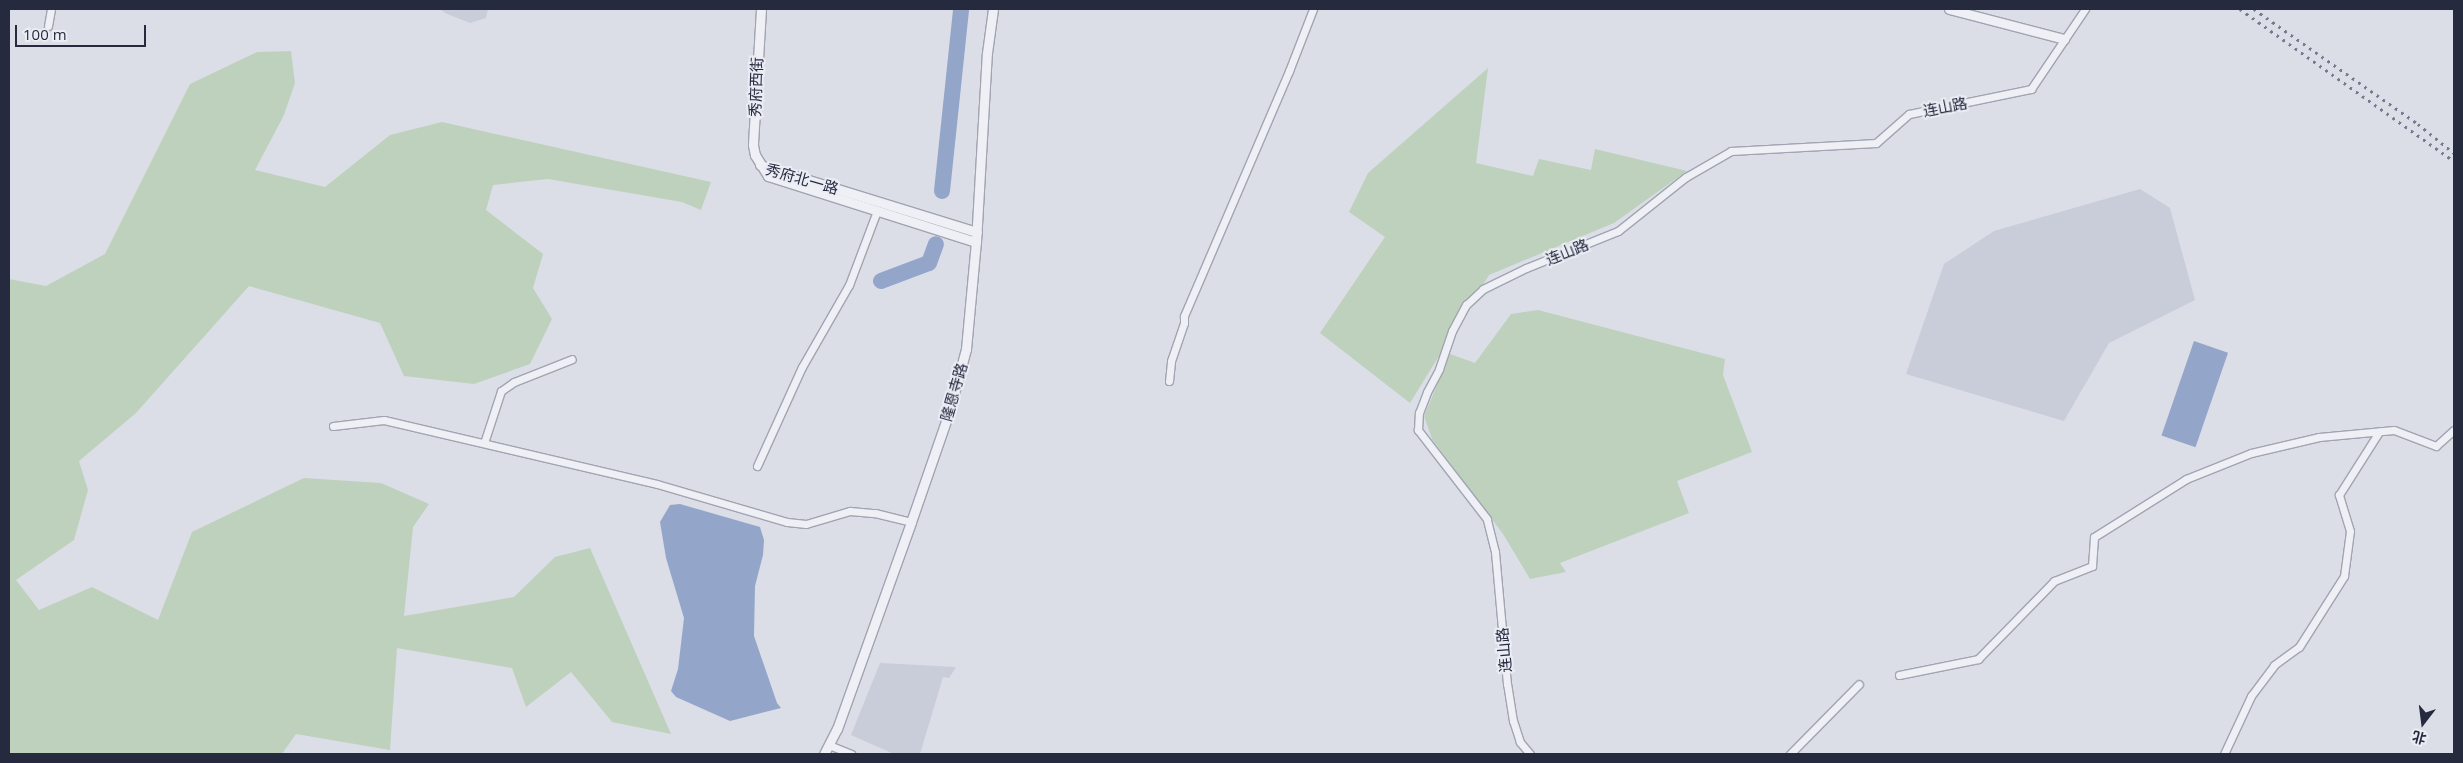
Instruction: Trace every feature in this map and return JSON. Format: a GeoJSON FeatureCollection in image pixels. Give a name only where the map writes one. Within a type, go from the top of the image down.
{"type":"FeatureCollection","features":[{"type":"Feature","properties":{"kind":"street"},"geometry":{"type":"LineString","coordinates":[[48,26],[51,9]]}},
{"type":"Feature","properties":{"kind":"street","name":"秀府西街"},"geometry":{"type":"LineString","coordinates":[[760,164],[754,145],[761,9]]}},
{"type":"Feature","properties":{"kind":"street","name":"隆恩寺路"},"geometry":{"type":"LineString","coordinates":[[824,754],[829,745],[911,522],[949,412],[966,349],[976,242],[987,53],[993,9]]}},
{"type":"Feature","properties":{"kind":"street"},"geometry":{"type":"LineString","coordinates":[[1169,380],[1171,361],[1184,322],[1184,316],[1289,71],[1312,9]]}},
{"type":"Feature","properties":{"kind":"street"},"geometry":{"type":"LineString","coordinates":[[1949,9],[2064,39]]}},
{"type":"Feature","properties":{"kind":"street","name":"连山路"},"geometry":{"type":"LineString","coordinates":[[1530,754],[1520,742],[1513,721],[1507,684],[1495,552],[1487,520],[1418,430],[1420,413],[1427,392],[1439,369],[1452,331],[1466,305],[1483,289],[1491,285],[1526,268],[1618,231],[1686,177],[1731,151],[1876,144],[1909,114],[2030,89],[2085,9]]}},
{"type":"Feature","properties":{"kind":"street","name":"秀府北一路"},"geometry":{"type":"LineString","coordinates":[[760,164],[768,176],[976,242]]}},
{"type":"Feature","properties":{"kind":"street","name":"秀府北一路"},"geometry":{"type":"LineString","coordinates":[[760,164],[976,232]]}},
{"type":"Feature","properties":{"kind":"street"},"geometry":{"type":"LineString","coordinates":[[757,466],[802,367],[849,285],[877,212]]}},
{"type":"Feature","properties":{"kind":"street"},"geometry":{"type":"LineString","coordinates":[[484,443],[501,391],[514,382],[572,359]]}},
{"type":"Feature","properties":{"kind":"street"},"geometry":{"type":"LineString","coordinates":[[333,426],[384,420],[657,484],[787,522],[806,524],[850,511],[875,513],[911,522]]}},
{"type":"Feature","properties":{"kind":"street"},"geometry":{"type":"LineString","coordinates":[[1899,675],[1978,659],[2054,581],[2092,566],[2094,537],[2186,479],[2251,453],[2319,437],[2394,430],[2436,446],[2454,430]]}},
{"type":"Feature","properties":{"kind":"street"},"geometry":{"type":"LineString","coordinates":[[2224,754],[2250,696],[2274,666],[2299,648],[2344,576],[2350,531],[2340,495],[2379,432]]}},
{"type":"Feature","properties":{"kind":"street"},"geometry":{"type":"LineString","coordinates":[[1790,754],[1859,684]]}},
{"type":"Feature","properties":{"kind":"street"},"geometry":{"type":"LineString","coordinates":[[829,745],[851,754]]}},
{"type":"Feature","properties":{"kind":"shaded area"},"geometry":{"type":"Polygon","coordinates":[[[439,9],[488,9],[486,18],[470,23],[439,9]]]}},
{"type":"Feature","properties":{"kind":"shaded area"},"geometry":{"type":"Polygon","coordinates":[[[2140,189],[2170,208],[2195,300],[2109,343],[2064,421],[1906,374],[1944,264],[1994,231],[2140,189]]]}},
{"type":"Feature","properties":{"kind":"shaded area"},"geometry":{"type":"Polygon","coordinates":[[[880,663],[956,667],[949,678],[943,677],[920,754],[894,754],[851,735],[880,663]]]}},
{"type":"Feature","properties":{"kind":"green space"},"geometry":{"type":"Polygon","coordinates":[[[291,51],[295,83],[284,115],[255,170],[325,187],[390,135],[442,122],[711,182],[701,210],[682,202],[548,179],[493,185],[486,210],[543,254],[533,288],[552,319],[530,364],[474,384],[404,376],[380,323],[249,286],[136,413],[79,461],[88,490],[74,540],[16,580],[39,610],[92,587],[158,620],[192,532],[304,478],[381,483],[429,504],[413,527],[404,616],[514,597],[555,557],[590,548],[671,734],[612,722],[571,672],[526,707],[512,668],[397,648],[390,750],[296,734],[282,754],[9,754],[9,279],[46,286],[105,254],[190,84],[257,52],[291,51]]]}},
{"type":"Feature","properties":{"kind":"green space"},"geometry":{"type":"Polygon","coordinates":[[[1488,68],[1476,163],[1533,176],[1539,159],[1591,170],[1595,149],[1687,171],[1614,223],[1489,275],[1410,403],[1320,333],[1385,237],[1349,212],[1368,173],[1488,68]]]}},
{"type":"Feature","properties":{"kind":"green space"},"geometry":{"type":"Polygon","coordinates":[[[1538,310],[1725,359],[1723,375],[1752,452],[1677,481],[1689,513],[1560,563],[1566,572],[1530,579],[1503,534],[1432,439],[1424,416],[1450,354],[1475,363],[1511,314],[1538,310]]]}},
{"type":"Feature","properties":{"kind":"water"},"geometry":{"type":"Polygon","coordinates":[[[2194,341],[2228,353],[2195,447],[2161,436],[2194,341]]]}},
{"type":"Feature","properties":{"kind":"water"},"geometry":{"type":"Polygon","coordinates":[[[680,504],[760,527],[764,540],[763,555],[755,586],[754,636],[777,703],[781,708],[730,721],[676,697],[671,691],[678,669],[684,618],[666,558],[660,522],[670,505],[680,504]]]}},
{"type":"Feature","properties":{"kind":"waterway"},"geometry":{"type":"LineString","coordinates":[[942,191],[961,9]]}},
{"type":"Feature","properties":{"kind":"waterway"},"geometry":{"type":"LineString","coordinates":[[881,281],[929,263],[936,244]]}},
{"type":"Feature","properties":{"kind":"railway"},"geometry":{"type":"LineString","coordinates":[[2240,9],[2454,161]]}},
{"type":"Feature","properties":{"kind":"railway"},"geometry":{"type":"LineString","coordinates":[[2254,9],[2418,124],[2454,153]]}}]}
